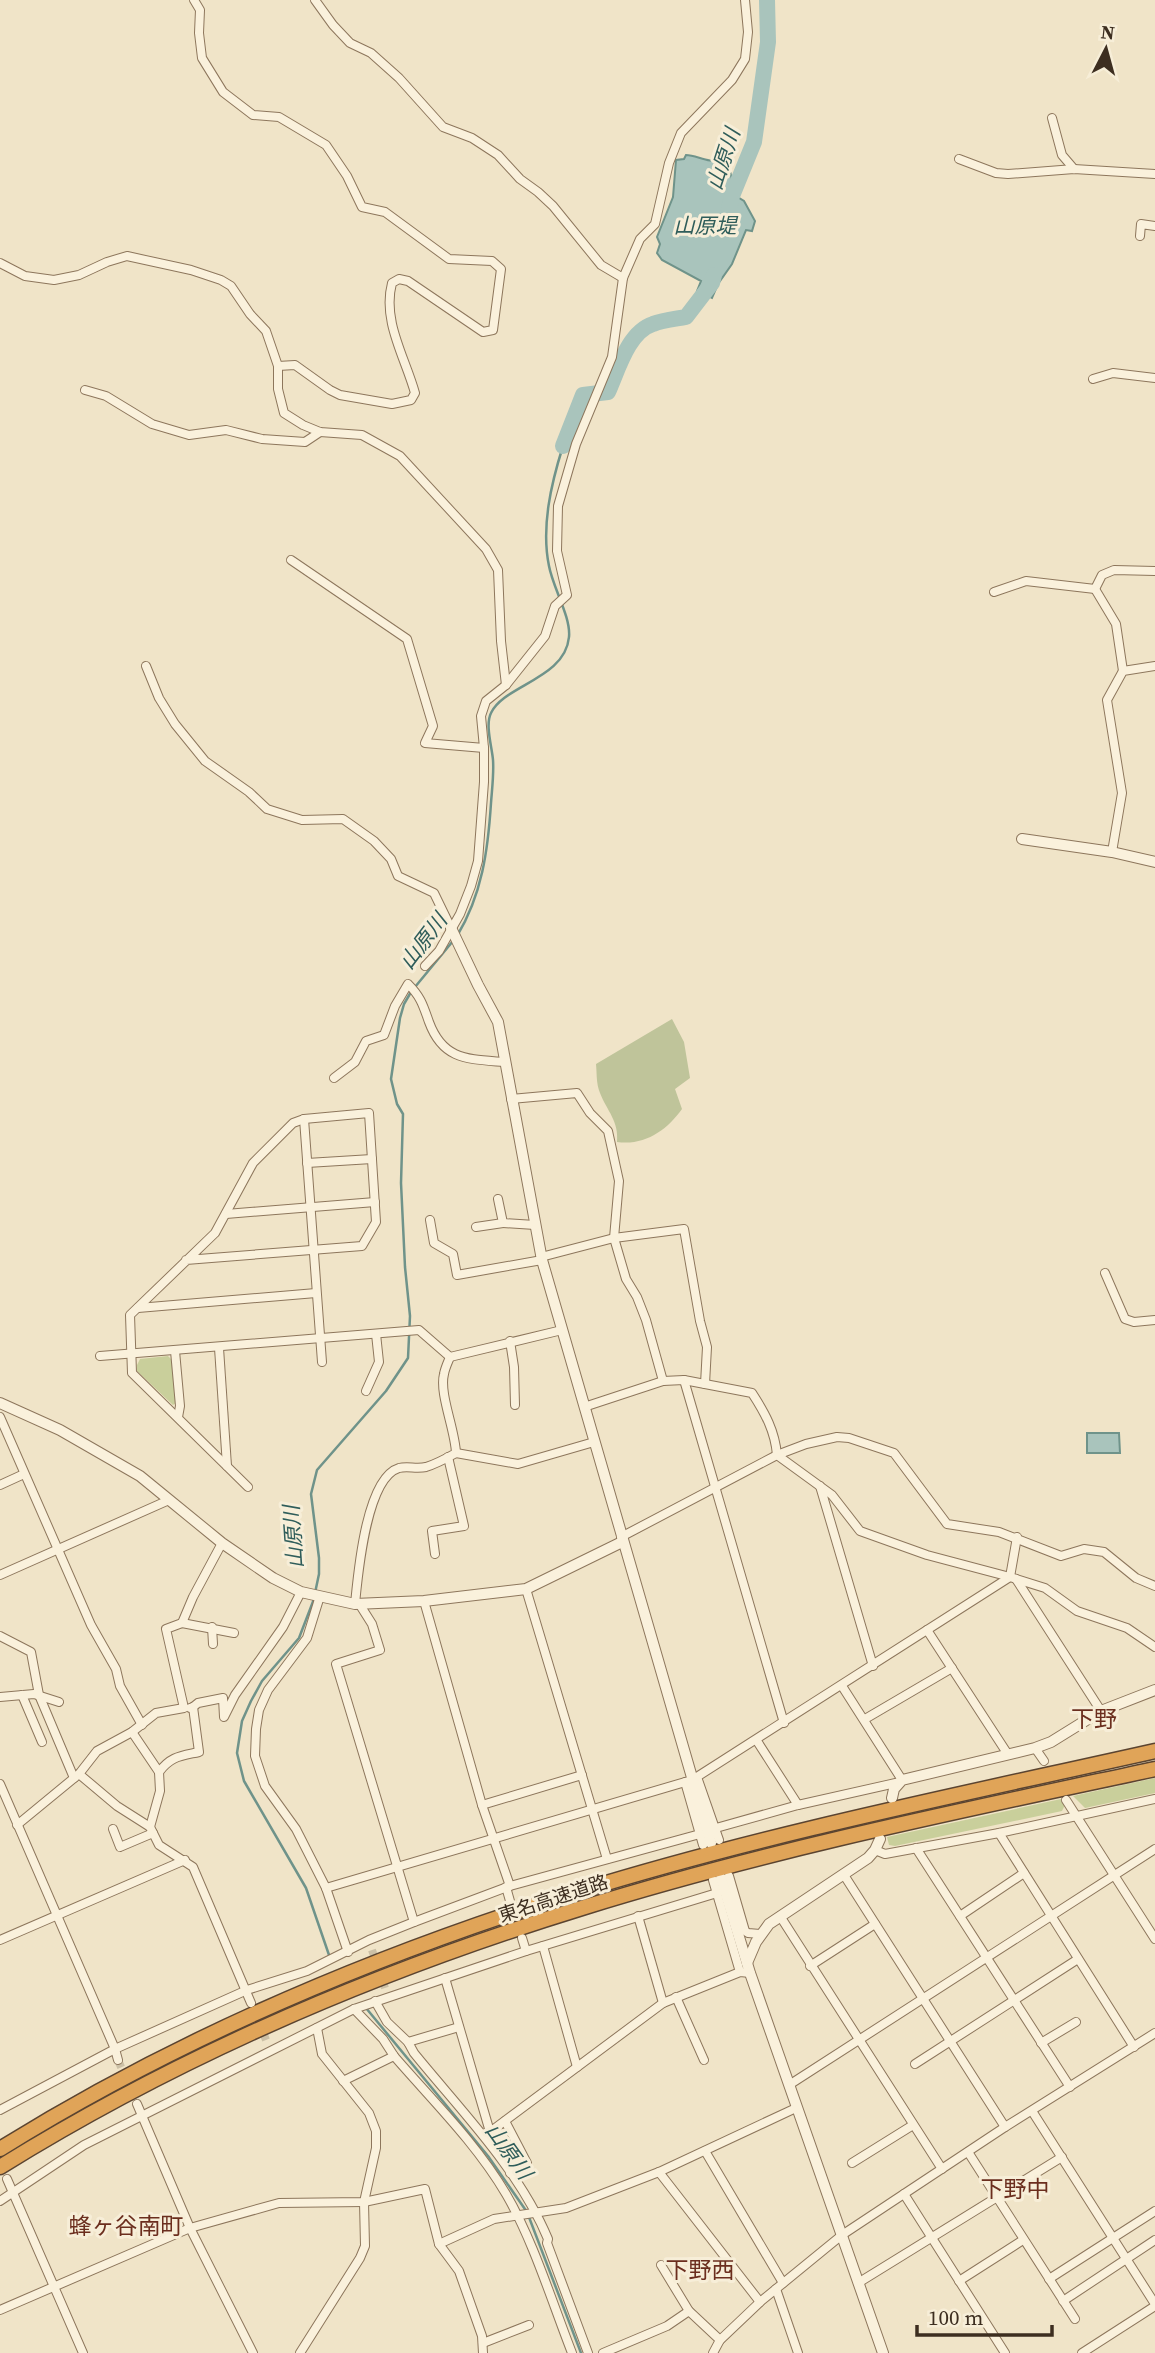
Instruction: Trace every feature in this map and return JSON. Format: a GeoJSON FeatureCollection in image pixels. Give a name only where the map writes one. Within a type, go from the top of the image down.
{"type":"FeatureCollection","features":[{"type":"Feature","properties":{"kind":"highway","name":"東名高速道路"},"geometry":{"type":"LineString","coordinates":[[0,2149],[113,2084],[253,2013],[389,1956],[490,1921],[580,1891],[699,1857],[1155,1751]]}},
{"type":"Feature","properties":{"kind":"highway","name":"東名高速道路"},"geometry":{"type":"LineString","coordinates":[[4,2173],[105,2106],[184,2064],[394,1972],[495,1936],[703,1872],[982,1806],[1155,1769]]}},
{"type":"Feature","properties":{"kind":"street"},"geometry":{"type":"LineString","coordinates":[[194,0],[200,10],[202,58],[223,92],[253,115],[279,117],[326,145],[347,176],[362,207],[385,212],[449,259],[492,261],[501,269],[493,330],[483,332],[408,281],[398,279],[392,283],[388,307],[415,393],[411,400],[392,404],[340,395],[295,365],[278,366]]}},
{"type":"Feature","properties":{"kind":"street"},"geometry":{"type":"LineString","coordinates":[[315,0],[350,43],[371,53],[399,78],[443,127],[472,138],[498,155],[520,179],[553,206],[601,265],[623,278]]}},
{"type":"Feature","properties":{"kind":"street"},"geometry":{"type":"LineString","coordinates":[[425,966],[439,951],[460,914],[478,861],[484,748],[481,716],[486,701],[506,685],[545,636],[555,606],[567,595],[557,551],[558,506],[576,444],[611,357],[623,278],[640,239],[655,224],[669,163],[681,133],[732,80],[746,59],[748,32],[745,0]]}},
{"type":"Feature","properties":{"kind":"street"},"geometry":{"type":"LineString","coordinates":[[1052,118],[1062,155],[1074,169]]}},
{"type":"Feature","properties":{"kind":"street"},"geometry":{"type":"LineString","coordinates":[[959,159],[996,173],[1008,174],[1074,169],[1155,174]]}},
{"type":"Feature","properties":{"kind":"street"},"geometry":{"type":"LineString","coordinates":[[1140,236],[1141,224],[1155,226]]}},
{"type":"Feature","properties":{"kind":"street"},"geometry":{"type":"LineString","coordinates":[[0,263],[25,276],[54,280],[79,275],[127,256],[191,270],[232,286],[250,314],[266,331],[278,366],[278,389],[284,413],[320,432],[362,435],[400,456],[486,549],[498,570],[500,641],[506,685]]}},
{"type":"Feature","properties":{"kind":"street"},"geometry":{"type":"LineString","coordinates":[[1093,379],[1113,373],[1155,378]]}},
{"type":"Feature","properties":{"kind":"street"},"geometry":{"type":"LineString","coordinates":[[85,390],[106,396],[152,424],[189,435],[226,430],[262,439],[305,442],[320,432]]}},
{"type":"Feature","properties":{"kind":"street"},"geometry":{"type":"LineString","coordinates":[[291,560],[407,639],[433,726],[425,743],[484,748]]}},
{"type":"Feature","properties":{"kind":"street"},"geometry":{"type":"LineString","coordinates":[[1095,589],[1102,575],[1114,570],[1155,571]]}},
{"type":"Feature","properties":{"kind":"street"},"geometry":{"type":"LineString","coordinates":[[994,592],[1026,581],[1095,589]]}},
{"type":"Feature","properties":{"kind":"street"},"geometry":{"type":"LineString","coordinates":[[1095,589],[1116,624],[1123,671],[1107,700],[1122,793],[1112,852]]}},
{"type":"Feature","properties":{"kind":"street"},"geometry":{"type":"LineString","coordinates":[[146,666],[159,698],[170,716],[205,761],[267,809],[302,820],[343,820],[374,841],[391,859],[398,876],[434,893],[498,1022],[541,1258],[711,1843]]}},
{"type":"Feature","properties":{"kind":"street"},"geometry":{"type":"LineString","coordinates":[[1123,671],[1155,666]]}},
{"type":"Feature","properties":{"kind":"street"},"geometry":{"type":"LineString","coordinates":[[1022,839],[1112,852],[1155,862]]}},
{"type":"Feature","properties":{"kind":"street"},"geometry":{"type":"LineString","coordinates":[[334,1078],[355,1062],[366,1041],[384,1035],[395,1006],[408,985],[419,995],[435,1038],[445,1049],[462,1056],[504,1062]]}},
{"type":"Feature","properties":{"kind":"street"},"geometry":{"type":"LineString","coordinates":[[511,1100],[577,1093],[590,1113],[608,1131],[619,1181],[614,1238],[626,1279],[646,1320],[663,1381]]}},
{"type":"Feature","properties":{"kind":"street"},"geometry":{"type":"LineString","coordinates":[[186,1260],[362,1246],[376,1222],[369,1113],[304,1119],[293,1124],[253,1163],[215,1233],[186,1260],[130,1315],[132,1373],[248,1487]]}},
{"type":"Feature","properties":{"kind":"street"},"geometry":{"type":"LineString","coordinates":[[304,1119],[321,1362]]}},
{"type":"Feature","properties":{"kind":"street"},"geometry":{"type":"LineString","coordinates":[[307,1163],[372,1159]]}},
{"type":"Feature","properties":{"kind":"street"},"geometry":{"type":"LineString","coordinates":[[498,1199],[503,1223]]}},
{"type":"Feature","properties":{"kind":"street"},"geometry":{"type":"LineString","coordinates":[[226,1214],[375,1202]]}},
{"type":"Feature","properties":{"kind":"street"},"geometry":{"type":"LineString","coordinates":[[430,1220],[434,1243],[453,1254],[457,1275],[541,1258],[614,1238],[684,1229],[707,1347],[705,1384]]}},
{"type":"Feature","properties":{"kind":"street"},"geometry":{"type":"LineString","coordinates":[[475,1227],[503,1223],[534,1225]]}},
{"type":"Feature","properties":{"kind":"street"},"geometry":{"type":"LineString","coordinates":[[1105,1273],[1125,1319],[1134,1322],[1155,1320]]}},
{"type":"Feature","properties":{"kind":"street"},"geometry":{"type":"LineString","coordinates":[[137,1308],[316,1293]]}},
{"type":"Feature","properties":{"kind":"street"},"geometry":{"type":"LineString","coordinates":[[100,1356],[419,1329],[450,1357]]}},
{"type":"Feature","properties":{"kind":"street"},"geometry":{"type":"LineString","coordinates":[[450,1357],[562,1330]]}},
{"type":"Feature","properties":{"kind":"street"},"geometry":{"type":"LineString","coordinates":[[366,1391],[379,1362],[376,1334]]}},
{"type":"Feature","properties":{"kind":"street"},"geometry":{"type":"LineString","coordinates":[[510,1341],[515,1405]]}},
{"type":"Feature","properties":{"kind":"street"},"geometry":{"type":"LineString","coordinates":[[219,1348],[227,1466]]}},
{"type":"Feature","properties":{"kind":"street"},"geometry":{"type":"LineString","coordinates":[[175,1351],[180,1406],[178,1418]]}},
{"type":"Feature","properties":{"kind":"street"},"geometry":{"type":"LineString","coordinates":[[435,1554],[432,1531],[464,1526],[452,1455],[456,1438],[443,1387],[450,1357]]}},
{"type":"Feature","properties":{"kind":"street"},"geometry":{"type":"LineString","coordinates":[[684,1380],[784,1723]]}},
{"type":"Feature","properties":{"kind":"street"},"geometry":{"type":"LineString","coordinates":[[584,1407],[663,1381],[684,1380],[752,1393],[769,1420],[778,1455],[832,1494],[860,1531],[927,1555],[1045,1588],[1077,1611],[1127,1628],[1155,1647]]}},
{"type":"Feature","properties":{"kind":"street"},"geometry":{"type":"LineString","coordinates":[[0,1403],[60,1430],[139,1476],[222,1543],[273,1578],[301,1591],[357,1604],[424,1601],[526,1589],[778,1455],[806,1444],[837,1437],[849,1438],[894,1453],[947,1524],[1017,1537],[1061,1556],[1084,1549],[1104,1552],[1136,1578],[1155,1586]]}},
{"type":"Feature","properties":{"kind":"street"},"geometry":{"type":"LineString","coordinates":[[0,1417],[91,1625],[116,1669],[120,1686],[142,1725]]}},
{"type":"Feature","properties":{"kind":"street"},"geometry":{"type":"LineString","coordinates":[[414,1922],[336,1664],[380,1650],[372,1624],[357,1604],[363,1537],[379,1488],[389,1474],[399,1468],[426,1467],[452,1455],[518,1464],[594,1442]]}},
{"type":"Feature","properties":{"kind":"street"},"geometry":{"type":"LineString","coordinates":[[0,1485],[24,1474]]}},
{"type":"Feature","properties":{"kind":"street"},"geometry":{"type":"LineString","coordinates":[[820,1486],[873,1666]]}},
{"type":"Feature","properties":{"kind":"street"},"geometry":{"type":"LineString","coordinates":[[0,1575],[169,1500]]}},
{"type":"Feature","properties":{"kind":"street"},"geometry":{"type":"LineString","coordinates":[[1017,1537],[1013,1578],[1101,1711]]}},
{"type":"Feature","properties":{"kind":"street"},"geometry":{"type":"LineString","coordinates":[[182,1623],[222,1543]]}},
{"type":"Feature","properties":{"kind":"street"},"geometry":{"type":"LineString","coordinates":[[326,1888],[692,1780],[1013,1578]]}},
{"type":"Feature","properties":{"kind":"street"},"geometry":{"type":"LineString","coordinates":[[526,1589],[607,1859]]}},
{"type":"Feature","properties":{"kind":"street"},"geometry":{"type":"LineString","coordinates":[[17,1825],[77,1776],[97,1751],[132,1732],[156,1713],[189,1708],[198,1703],[223,1698],[224,1717],[235,1695],[283,1627],[301,1591]]}},
{"type":"Feature","properties":{"kind":"street"},"geometry":{"type":"LineString","coordinates":[[320,1596],[307,1638],[268,1690],[259,1710],[255,1755],[265,1786],[296,1829],[326,1888],[348,1952]]}},
{"type":"Feature","properties":{"kind":"street"},"geometry":{"type":"LineString","coordinates":[[424,1601],[508,1886],[510,1901]]}},
{"type":"Feature","properties":{"kind":"street"},"geometry":{"type":"LineString","coordinates":[[159,1772],[167,1762],[179,1756],[199,1752],[166,1629],[182,1623],[234,1633]]}},
{"type":"Feature","properties":{"kind":"street"},"geometry":{"type":"LineString","coordinates":[[212,1627],[213,1644]]}},
{"type":"Feature","properties":{"kind":"street"},"geometry":{"type":"LineString","coordinates":[[927,1630],[1007,1753]]}},
{"type":"Feature","properties":{"kind":"street"},"geometry":{"type":"LineString","coordinates":[[0,1636],[31,1652],[39,1695],[77,1776],[151,1830],[159,1845],[193,1867],[251,2003]]}},
{"type":"Feature","properties":{"kind":"street"},"geometry":{"type":"LineString","coordinates":[[864,1720],[952,1668]]}},
{"type":"Feature","properties":{"kind":"street"},"geometry":{"type":"LineString","coordinates":[[842,1686],[901,1781]]}},
{"type":"Feature","properties":{"kind":"street"},"geometry":{"type":"LineString","coordinates":[[716,1828],[798,1805],[1035,1748],[1051,1742],[1101,1711],[1155,1690]]}},
{"type":"Feature","properties":{"kind":"street"},"geometry":{"type":"LineString","coordinates":[[22,1695],[42,1742]]}},
{"type":"Feature","properties":{"kind":"street"},"geometry":{"type":"LineString","coordinates":[[0,1697],[39,1695],[59,1702]]}},
{"type":"Feature","properties":{"kind":"street"},"geometry":{"type":"LineString","coordinates":[[113,1829],[120,1847],[151,1830],[160,1791],[159,1772],[132,1732]]}},
{"type":"Feature","properties":{"kind":"street"},"geometry":{"type":"LineString","coordinates":[[757,1741],[798,1805]]}},
{"type":"Feature","properties":{"kind":"street"},"geometry":{"type":"LineString","coordinates":[[1035,1748],[1044,1760]]}},
{"type":"Feature","properties":{"kind":"street"},"geometry":{"type":"LineString","coordinates":[[482,1805],[582,1775]]}},
{"type":"Feature","properties":{"kind":"street"},"geometry":{"type":"LineString","coordinates":[[692,1780],[716,1828],[711,1843]]}},
{"type":"Feature","properties":{"kind":"street"},"geometry":{"type":"LineString","coordinates":[[692,1780],[700,1834],[711,1843]]}},
{"type":"Feature","properties":{"kind":"street"},"geometry":{"type":"LineString","coordinates":[[892,1798],[901,1781]]}},
{"type":"Feature","properties":{"kind":"street"},"geometry":{"type":"LineString","coordinates":[[0,1784],[118,2060]]}},
{"type":"Feature","properties":{"kind":"street"},"geometry":{"type":"LineString","coordinates":[[875,1850],[885,1854],[999,1833],[1155,1799]]}},
{"type":"Feature","properties":{"kind":"street"},"geometry":{"type":"LineString","coordinates":[[1066,1800],[1155,1939]]}},
{"type":"Feature","properties":{"kind":"street"},"geometry":{"type":"LineString","coordinates":[[999,1833],[1134,2047]]}},
{"type":"Feature","properties":{"kind":"street"},"geometry":{"type":"LineString","coordinates":[[0,2110],[115,2049],[247,1990],[307,1971],[369,1940],[414,1922],[508,1886],[700,1834]]}},
{"type":"Feature","properties":{"kind":"street"},"geometry":{"type":"LineString","coordinates":[[486,2134],[663,2003],[746,1969],[761,1934],[769,1924],[868,1858],[880,1839]]}},
{"type":"Feature","properties":{"kind":"street"},"geometry":{"type":"LineString","coordinates":[[916,1848],[1070,2087]]}},
{"type":"Feature","properties":{"kind":"street"},"geometry":{"type":"LineString","coordinates":[[789,2085],[1155,1849]]}},
{"type":"Feature","properties":{"kind":"street"},"geometry":{"type":"LineString","coordinates":[[0,1940],[185,1860]]}},
{"type":"Feature","properties":{"kind":"street"},"geometry":{"type":"LineString","coordinates":[[960,1916],[1024,1873]]}},
{"type":"Feature","properties":{"kind":"street"},"geometry":{"type":"LineString","coordinates":[[844,1875],[1005,2127]]}},
{"type":"Feature","properties":{"kind":"street"},"geometry":{"type":"LineString","coordinates":[[721,1878],[745,1931],[761,1934]]}},
{"type":"Feature","properties":{"kind":"street"},"geometry":{"type":"LineString","coordinates":[[721,1878],[717,1893],[789,2085],[883,2353]]}},
{"type":"Feature","properties":{"kind":"street"},"geometry":{"type":"LineString","coordinates":[[721,1878],[746,1969]]}},
{"type":"Feature","properties":{"kind":"street"},"geometry":{"type":"LineString","coordinates":[[0,2201],[84,2146],[387,1992],[445,1978],[717,1893]]}},
{"type":"Feature","properties":{"kind":"street"},"geometry":{"type":"LineString","coordinates":[[638,1916],[663,2003]]}},
{"type":"Feature","properties":{"kind":"street"},"geometry":{"type":"LineString","coordinates":[[780,1916],[942,2169]]}},
{"type":"Feature","properties":{"kind":"street"},"geometry":{"type":"LineString","coordinates":[[810,1966],[875,1924]]}},
{"type":"Feature","properties":{"kind":"street"},"geometry":{"type":"LineString","coordinates":[[522,1938],[526,1951]]}},
{"type":"Feature","properties":{"kind":"street"},"geometry":{"type":"LineString","coordinates":[[369,1940],[372,1950]]}},
{"type":"Feature","properties":{"kind":"street"},"geometry":{"type":"LineString","coordinates":[[543,1946],[577,2067]]}},
{"type":"Feature","properties":{"kind":"street"},"geometry":{"type":"LineString","coordinates":[[915,2064],[1078,1959]]}},
{"type":"Feature","properties":{"kind":"street"},"geometry":{"type":"LineString","coordinates":[[445,1978],[486,2134]]}},
{"type":"Feature","properties":{"kind":"street"},"geometry":{"type":"LineString","coordinates":[[677,1997],[704,2060]]}},
{"type":"Feature","properties":{"kind":"street"},"geometry":{"type":"LineString","coordinates":[[373,2001],[387,2022],[408,2042],[414,2053],[486,2134],[510,2173],[548,2239],[547,2243],[588,2353]]}},
{"type":"Feature","properties":{"kind":"street"},"geometry":{"type":"LineString","coordinates":[[356,2009],[474,2148],[520,2215],[572,2353]]}},
{"type":"Feature","properties":{"kind":"street"},"geometry":{"type":"LineString","coordinates":[[1041,2043],[1076,2022]]}},
{"type":"Feature","properties":{"kind":"street"},"geometry":{"type":"LineString","coordinates":[[408,2042],[460,2027]]}},
{"type":"Feature","properties":{"kind":"street"},"geometry":{"type":"LineString","coordinates":[[300,2353],[365,2246],[363,2202],[376,2148],[376,2131],[369,2113],[322,2054],[317,2028]]}},
{"type":"Feature","properties":{"kind":"street"},"geometry":{"type":"LineString","coordinates":[[713,2353],[720,2340],[760,2302],[842,2235],[1005,2127],[1154,2037]]}},
{"type":"Feature","properties":{"kind":"street"},"geometry":{"type":"LineString","coordinates":[[266,2040],[271,2051]]}},
{"type":"Feature","properties":{"kind":"street"},"geometry":{"type":"LineString","coordinates":[[344,2081],[394,2056]]}},
{"type":"Feature","properties":{"kind":"street"},"geometry":{"type":"LineString","coordinates":[[137,2104],[190,2228],[253,2353]]}},
{"type":"Feature","properties":{"kind":"street"},"geometry":{"type":"LineString","coordinates":[[439,2244],[494,2219],[566,2208],[659,2172],[796,2108]]}},
{"type":"Feature","properties":{"kind":"street"},"geometry":{"type":"LineString","coordinates":[[1032,2111],[1155,2305],[1082,2353]]}},
{"type":"Feature","properties":{"kind":"street"},"geometry":{"type":"LineString","coordinates":[[505,2121],[527,2164],[510,2173]]}},
{"type":"Feature","properties":{"kind":"street"},"geometry":{"type":"LineString","coordinates":[[852,2163],[913,2125]]}},
{"type":"Feature","properties":{"kind":"street"},"geometry":{"type":"LineString","coordinates":[[705,2151],[779,2286],[798,2353]]}},
{"type":"Feature","properties":{"kind":"street"},"geometry":{"type":"LineString","coordinates":[[968,2152],[1075,2319]]}},
{"type":"Feature","properties":{"kind":"street"},"geometry":{"type":"LineString","coordinates":[[858,2283],[1062,2157]]}},
{"type":"Feature","properties":{"kind":"street"},"geometry":{"type":"LineString","coordinates":[[659,2172],[760,2302]]}},
{"type":"Feature","properties":{"kind":"street"},"geometry":{"type":"LineString","coordinates":[[4,2173],[83,2353]]}},
{"type":"Feature","properties":{"kind":"street"},"geometry":{"type":"LineString","coordinates":[[0,2310],[190,2228],[279,2203],[363,2202],[425,2189],[439,2244],[459,2271],[483,2343],[482,2353]]}},
{"type":"Feature","properties":{"kind":"street"},"geometry":{"type":"LineString","coordinates":[[904,2194],[1005,2353]]}},
{"type":"Feature","properties":{"kind":"street"},"geometry":{"type":"LineString","coordinates":[[1049,2279],[1155,2211]]}},
{"type":"Feature","properties":{"kind":"street"},"geometry":{"type":"LineString","coordinates":[[959,2281],[1023,2239]]}},
{"type":"Feature","properties":{"kind":"street"},"geometry":{"type":"LineString","coordinates":[[1063,2301],[1155,2240]]}},
{"type":"Feature","properties":{"kind":"street"},"geometry":{"type":"LineString","coordinates":[[661,2265],[689,2311],[720,2340]]}},
{"type":"Feature","properties":{"kind":"street"},"geometry":{"type":"LineString","coordinates":[[603,2353],[667,2326],[689,2311]]}},
{"type":"Feature","properties":{"kind":"street"},"geometry":{"type":"LineString","coordinates":[[483,2343],[529,2325]]}},
{"type":"Feature","properties":{"kind":"green space"},"geometry":{"type":"Polygon","coordinates":[[[672,1019],[684,1042],[690,1078],[675,1089],[682,1109],[669,1124],[654,1135],[627,1143],[617,1142],[614,1122],[597,1082],[596,1064],[672,1019]]]}},
{"type":"Feature","properties":{"kind":"green space"},"geometry":{"type":"Polygon","coordinates":[[[168,1356],[172,1360],[176,1403],[173,1405],[137,1371],[140,1359],[168,1356]]]}},
{"type":"Feature","properties":{"kind":"green space"},"geometry":{"type":"Polygon","coordinates":[[[1155,1778],[1155,1793],[1085,1808],[1073,1796],[1155,1778]]]}},
{"type":"Feature","properties":{"kind":"green space"},"geometry":{"type":"Polygon","coordinates":[[[1061,1799],[1065,1805],[1062,1811],[895,1846],[889,1845],[887,1837],[1061,1799]]]}},
{"type":"Feature","properties":{"kind":"water","name":"山原堤"},"geometry":{"type":"Polygon","coordinates":[[[686,155],[708,160],[721,158],[729,167],[736,196],[744,201],[755,221],[752,231],[746,230],[732,264],[712,298],[697,291],[701,281],[662,260],[657,253],[660,244],[657,237],[673,197],[676,160],[684,159],[686,155]]]}},
{"type":"Feature","properties":{"kind":"water"},"geometry":{"type":"Polygon","coordinates":[[[1087,1433],[1119,1433],[1120,1453],[1087,1453],[1087,1433]]]}},
{"type":"Feature","properties":{"kind":"waterway","name":"山原川"},"geometry":{"type":"LineString","coordinates":[[729,209],[754,142],[768,42],[767,0]]}},
{"type":"Feature","properties":{"kind":"waterway","name":"山原川"},"geometry":{"type":"LineString","coordinates":[[563,446],[583,395],[608,392],[630,343],[637,335],[653,324],[686,317],[712,283],[714,275]]}},
{"type":"Feature","properties":{"kind":"waterway","name":"山原川"},"geometry":{"type":"LineString","coordinates":[[457,936],[472,905],[486,855],[493,776],[489,718],[498,703],[557,663],[565,651],[569,637],[567,621],[549,566],[546,536],[551,490],[563,446]]}},
{"type":"Feature","properties":{"kind":"waterway","name":"山原川"},"geometry":{"type":"LineString","coordinates":[[415,987],[453,941]]}},
{"type":"Feature","properties":{"kind":"waterway","name":"山原川"},"geometry":{"type":"LineString","coordinates":[[315,1593],[319,1558],[311,1494],[317,1470],[386,1391],[408,1358],[410,1316],[401,1183],[403,1114],[397,1104],[391,1079],[400,1018],[411,992]]}},
{"type":"Feature","properties":{"kind":"waterway","name":"山原川"},"geometry":{"type":"LineString","coordinates":[[314,1599],[299,1638],[262,1681],[251,1701],[242,1721],[237,1753],[244,1781],[306,1888],[329,1955]]}},
{"type":"Feature","properties":{"kind":"waterway","name":"山原川"},"geometry":{"type":"LineString","coordinates":[[366,2008],[488,2156],[527,2212],[581,2353]]}},
{"type":"Feature","properties":{"kind":"tunnel"},"geometry":{"type":"LineString","coordinates":[[372,1950],[385,1988]]}},
{"type":"Feature","properties":{"kind":"tunnel"},"geometry":{"type":"LineString","coordinates":[[255,2012],[266,2040]]}},
{"type":"Feature","properties":{"kind":"tunnel"},"geometry":{"type":"LineString","coordinates":[[118,2060],[133,2095]]}},
{"type":"Feature","properties":{"kind":"district","name":"下野"},"geometry":{"type":"Point","coordinates":[1094,1719]}},
{"type":"Feature","properties":{"kind":"district","name":"下野中"},"geometry":{"type":"Point","coordinates":[1015,2189]}},
{"type":"Feature","properties":{"kind":"district","name":"蜂ヶ谷南町"},"geometry":{"type":"Point","coordinates":[126,2226]}},
{"type":"Feature","properties":{"kind":"district","name":"下野西"},"geometry":{"type":"Point","coordinates":[700,2270]}}]}
